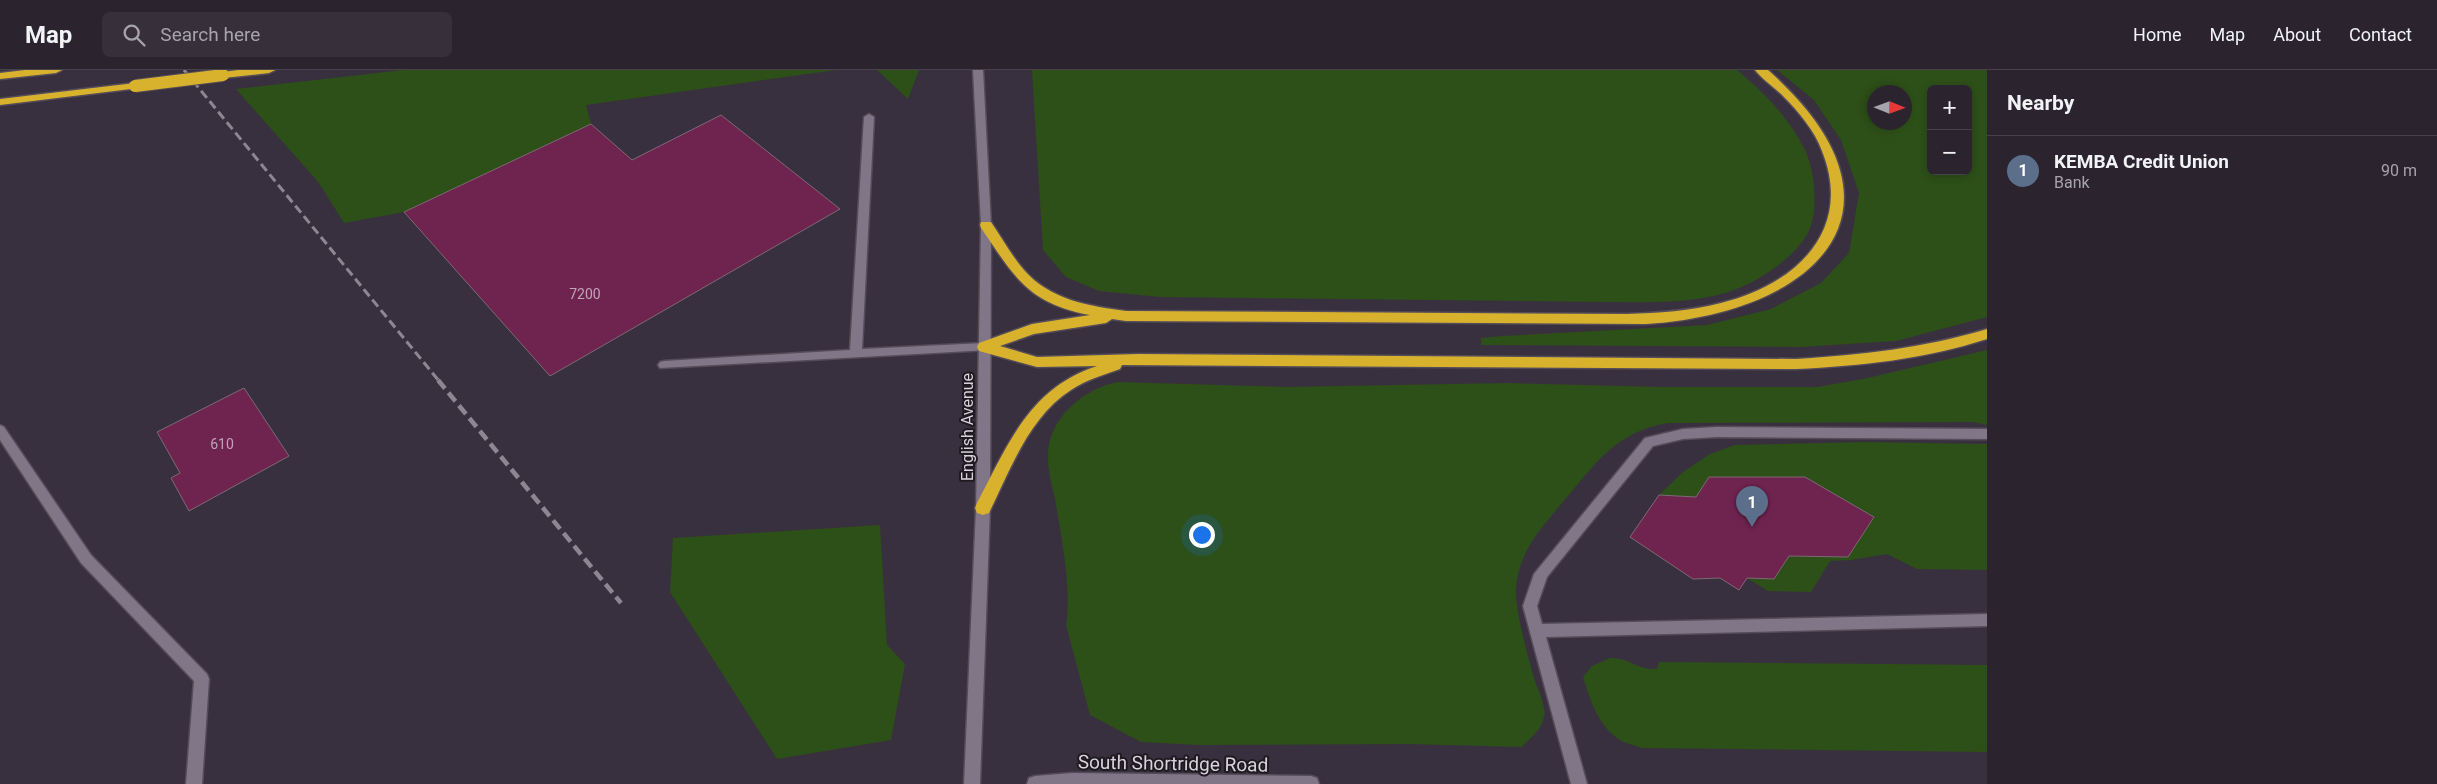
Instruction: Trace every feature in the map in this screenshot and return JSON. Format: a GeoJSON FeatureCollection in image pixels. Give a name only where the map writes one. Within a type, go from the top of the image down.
{"type":"FeatureCollection","features":[{"type":"Feature","properties":{"kind":"highway"},"geometry":{"type":"LineString","coordinates":[[0,76],[56,70]]}},
{"type":"Feature","properties":{"kind":"highway"},"geometry":{"type":"LineString","coordinates":[[0,102],[269,70]]}},
{"type":"Feature","properties":{"kind":"highway"},"geometry":{"type":"LineString","coordinates":[[984,347],[1032,330],[1126,316],[1642,319],[1702,312],[1752,298],[1791,277],[1808,264],[1820,250],[1835,220],[1840,195],[1838,176],[1824,139],[1803,108],[1761,70]]}},
{"type":"Feature","properties":{"kind":"highway"},"geometry":{"type":"LineString","coordinates":[[986,225],[1026,281],[1045,296],[1083,309],[1126,316]]}},
{"type":"Feature","properties":{"kind":"highway"},"geometry":{"type":"LineString","coordinates":[[984,347],[1037,362],[1139,359],[1796,364],[1874,358],[1944,347],[1987,334]]}},
{"type":"Feature","properties":{"kind":"highway"},"geometry":{"type":"LineString","coordinates":[[983,508],[1032,416],[1046,400],[1100,369],[1139,359]]}},
{"type":"Feature","properties":{"kind":"street","name":"English Avenue"},"geometry":{"type":"LineString","coordinates":[[972,784],[983,508],[986,225],[978,70]]}},
{"type":"Feature","properties":{"kind":"street"},"geometry":{"type":"LineString","coordinates":[[856,354],[869,117]]}},
{"type":"Feature","properties":{"kind":"street"},"geometry":{"type":"LineString","coordinates":[[664,365],[984,347]]}},
{"type":"Feature","properties":{"kind":"street"},"geometry":{"type":"LineString","coordinates":[[0,430],[86,559],[202,679],[194,784]]}},
{"type":"Feature","properties":{"kind":"street"},"geometry":{"type":"LineString","coordinates":[[1579,784],[1530,606],[1541,574],[1649,442],[1682,434],[1717,432],[1987,434]]}},
{"type":"Feature","properties":{"kind":"street"},"geometry":{"type":"LineString","coordinates":[[1537,631],[1987,620]]}},
{"type":"Feature","properties":{"kind":"street","name":"South Shortridge Road"},"geometry":{"type":"LineString","coordinates":[[1036,784],[1072,781],[1311,784]]}},
{"type":"Feature","properties":{"kind":"green space"},"geometry":{"type":"Polygon","coordinates":[[[403,70],[836,70],[586,105],[591,124],[404,212],[344,223],[319,183],[236,89],[403,70]]]}},
{"type":"Feature","properties":{"kind":"green space"},"geometry":{"type":"Polygon","coordinates":[[[877,70],[919,70],[908,99],[877,70]]]}},
{"type":"Feature","properties":{"kind":"green space"},"geometry":{"type":"Polygon","coordinates":[[[1032,70],[1737,70],[1776,107],[1799,138],[1811,168],[1815,200],[1814,210],[1810,228],[1798,247],[1790,256],[1769,272],[1739,288],[1690,300],[1637,302],[1159,297],[1099,291],[1066,277],[1043,250],[1032,70]]]}},
{"type":"Feature","properties":{"kind":"green space"},"geometry":{"type":"Polygon","coordinates":[[[1777,70],[1987,70],[1987,317],[1896,341],[1800,347],[1481,345],[1481,338],[1503,336],[1707,325],[1771,309],[1821,283],[1849,253],[1859,193],[1841,140],[1814,100],[1777,70]]]}},
{"type":"Feature","properties":{"kind":"green space"},"geometry":{"type":"Polygon","coordinates":[[[1987,350],[1987,425],[1973,422],[1668,423],[1649,427],[1633,434],[1607,452],[1538,532],[1526,552],[1518,575],[1516,596],[1520,620],[1529,661],[1545,713],[1543,722],[1538,730],[1522,747],[1407,744],[1198,745],[1141,742],[1090,715],[1066,625],[1067,579],[1048,457],[1049,443],[1061,418],[1081,398],[1105,385],[1118,382],[1285,387],[1508,383],[1662,387],[1817,387],[1863,379],[1987,350]]]}},
{"type":"Feature","properties":{"kind":"green space"},"geometry":{"type":"Polygon","coordinates":[[[1864,442],[1987,444],[1987,570],[1917,569],[1887,554],[1851,560],[1830,561],[1811,592],[1768,591],[1747,578],[1774,579],[1789,556],[1848,557],[1874,517],[1805,477],[1696,497],[1659,495],[1683,472],[1710,454],[1735,445],[1864,442]]]}},
{"type":"Feature","properties":{"kind":"green space"},"geometry":{"type":"Polygon","coordinates":[[[880,525],[887,645],[905,664],[891,740],[777,759],[670,592],[673,538],[880,525]]]}},
{"type":"Feature","properties":{"kind":"green space"},"geometry":{"type":"Polygon","coordinates":[[[1610,658],[1623,660],[1650,669],[1657,669],[1659,662],[1987,665],[1987,752],[1642,748],[1622,741],[1610,732],[1599,718],[1588,694],[1583,677],[1592,666],[1610,658]]]}},
{"type":"Feature","properties":{"kind":"building"},"geometry":{"type":"Polygon","coordinates":[[[721,115],[840,209],[550,376],[404,212],[591,124],[632,160],[721,115]]]}},
{"type":"Feature","properties":{"kind":"building"},"geometry":{"type":"Polygon","coordinates":[[[244,388],[289,456],[189,511],[171,478],[180,473],[157,432],[244,388]]]}},
{"type":"Feature","properties":{"kind":"building"},"geometry":{"type":"Polygon","coordinates":[[[1709,477],[1805,477],[1874,517],[1848,557],[1789,556],[1774,579],[1747,578],[1739,590],[1720,578],[1693,579],[1630,537],[1659,495],[1696,497],[1709,477]]]}},
{"type":"Feature","properties":{"kind":"railway"},"geometry":{"type":"LineString","coordinates":[[184,70],[439,381]]}},
{"type":"Feature","properties":{"kind":"railway"},"geometry":{"type":"LineString","coordinates":[[438,380],[621,603]]}},
{"type":"Feature","properties":{"kind":"place","name":"KEMBA Credit Union"},"geometry":{"type":"Point","coordinates":[1752,527]}}]}
